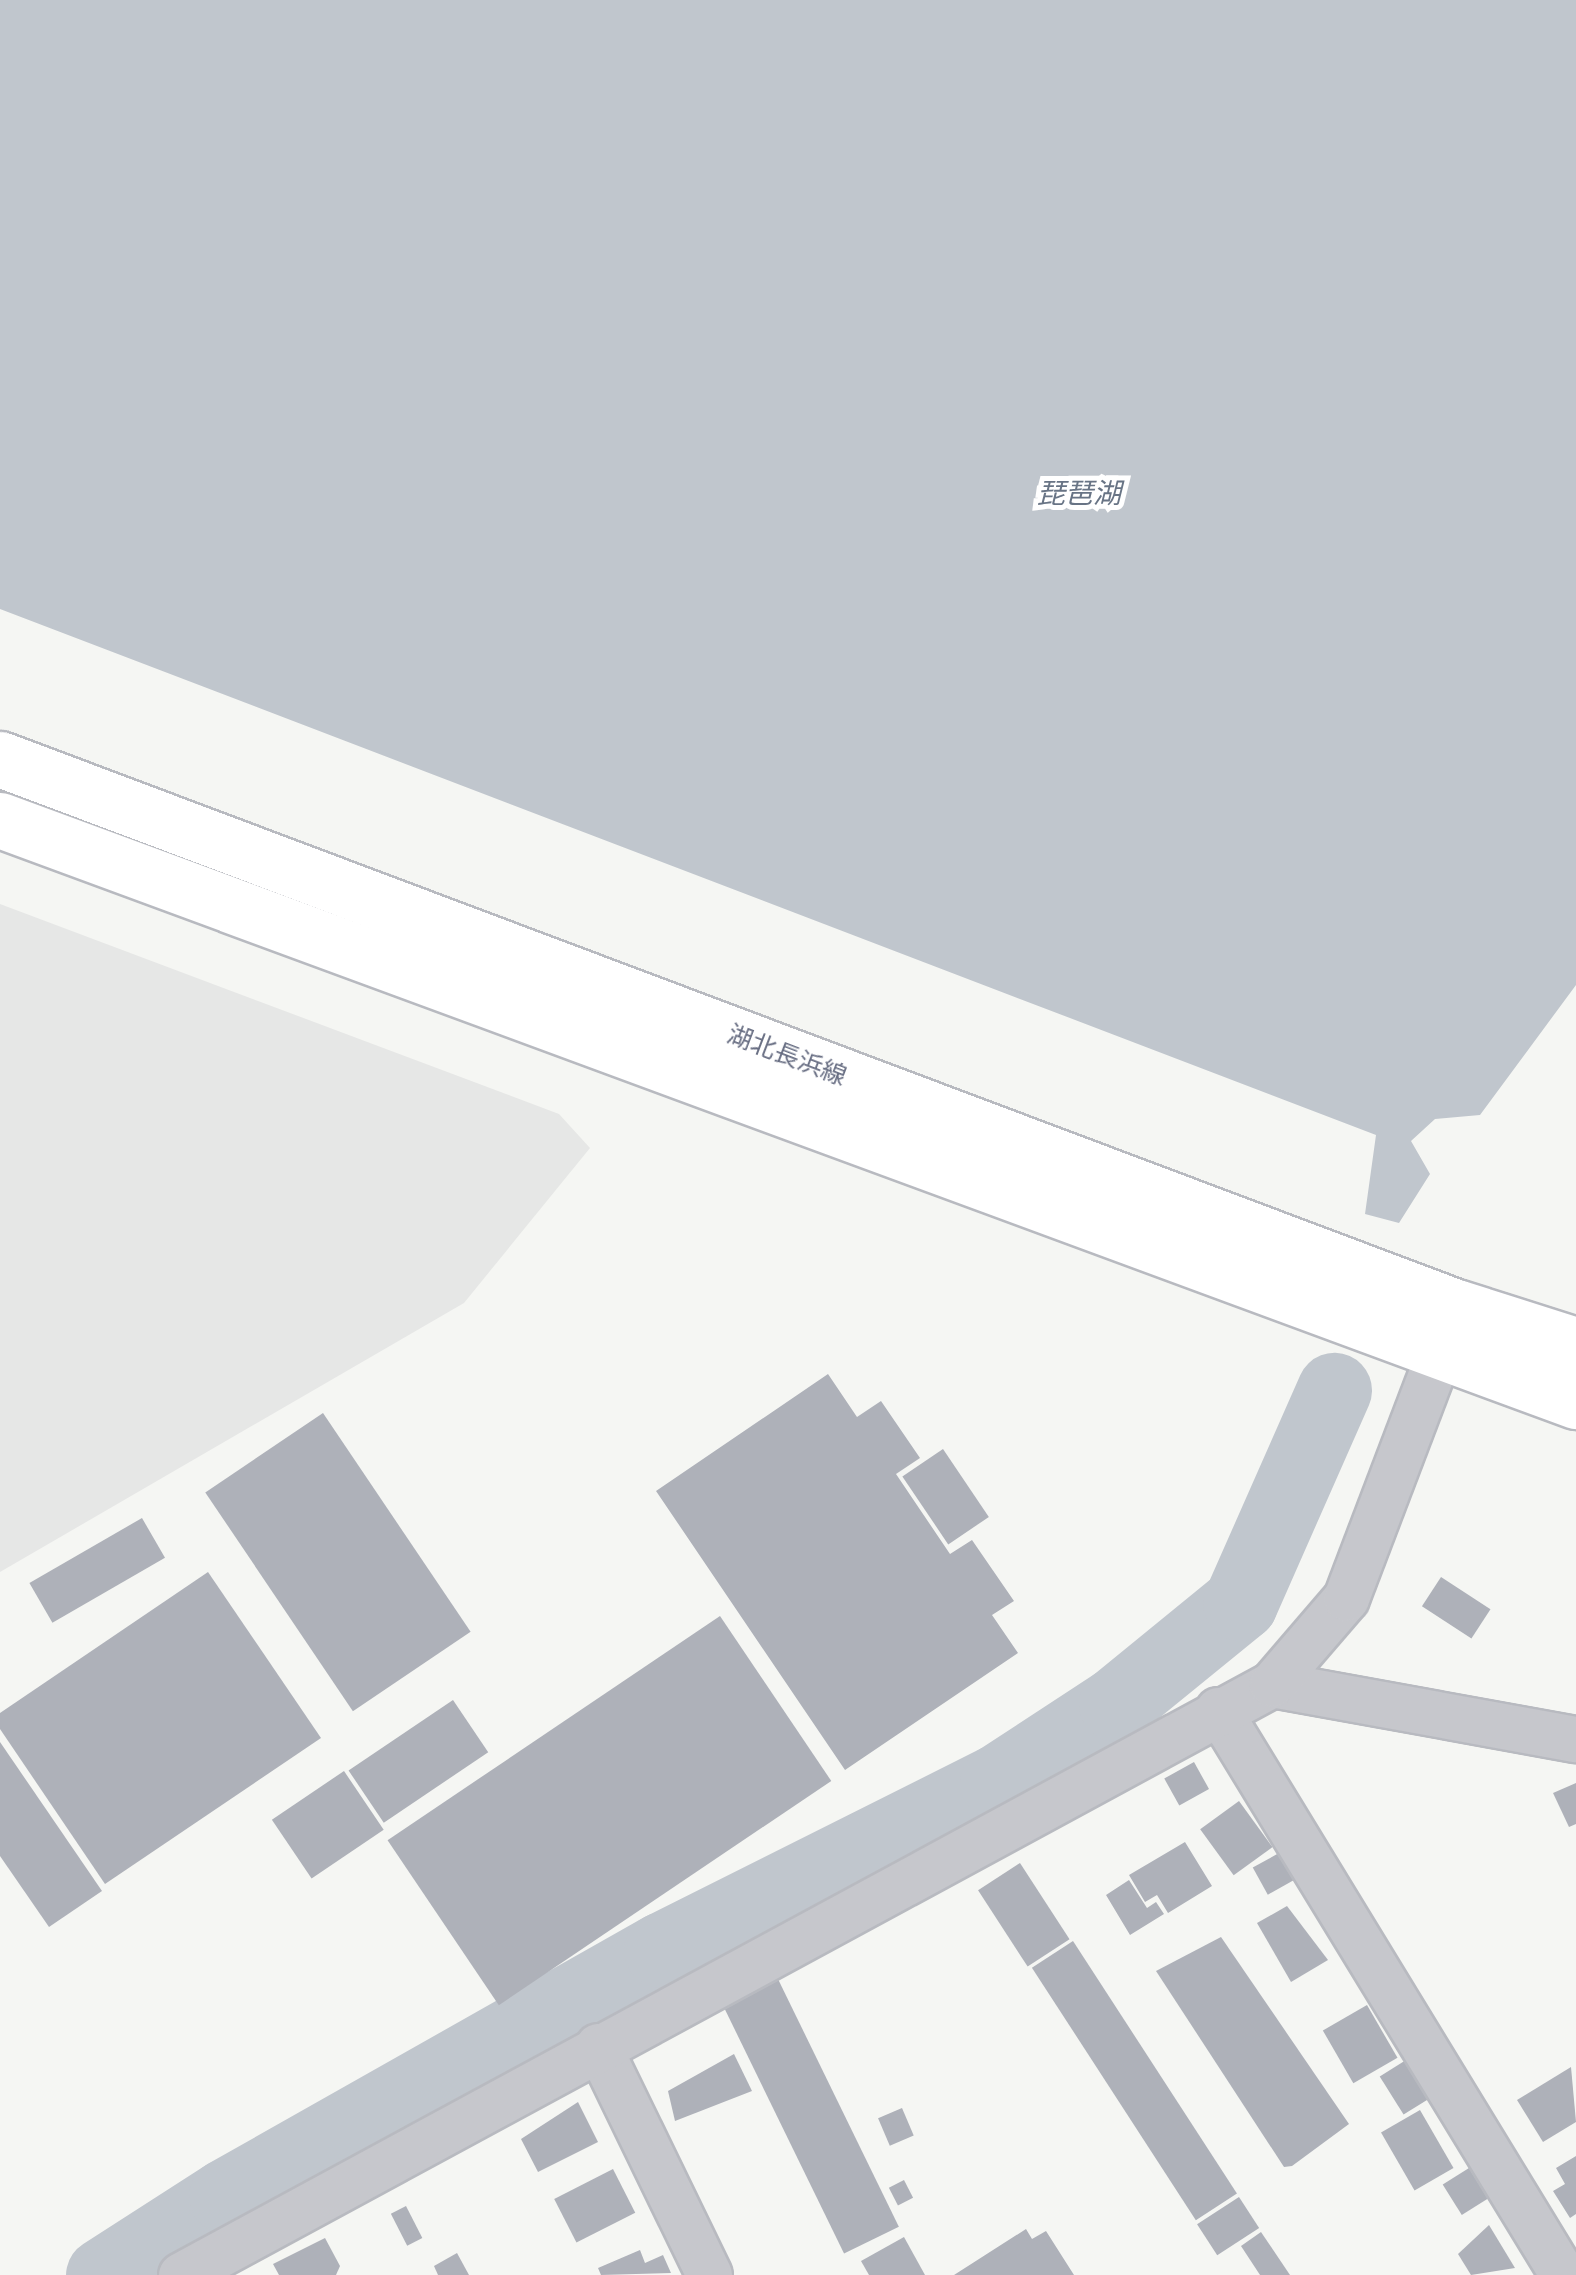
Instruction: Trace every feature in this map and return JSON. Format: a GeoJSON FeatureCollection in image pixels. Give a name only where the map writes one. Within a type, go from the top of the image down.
{"type":"FeatureCollection","features":[{"type":"Feature","properties":{"kind":"main road","name":"湖北長浜線"},"geometry":{"type":"LineString","coordinates":[[0,758],[1447,1331],[1576,1401]]}},
{"type":"Feature","properties":{"kind":"main road","name":"湖北長浜線"},"geometry":{"type":"LineString","coordinates":[[0,820],[1447,1331],[1576,1345]]}},
{"type":"Feature","properties":{"kind":"street"},"geometry":{"type":"LineString","coordinates":[[181,2275],[1272,1684],[1346,1598],[1447,1331]]}},
{"type":"Feature","properties":{"kind":"street"},"geometry":{"type":"LineString","coordinates":[[1272,1684],[1576,1739]]}},
{"type":"Feature","properties":{"kind":"street"},"geometry":{"type":"LineString","coordinates":[[1218,1710],[1563,2275]]}},
{"type":"Feature","properties":{"kind":"street"},"geometry":{"type":"LineString","coordinates":[[598,2046],[709,2275]]}},
{"type":"Feature","properties":{"kind":"shaded area"},"geometry":{"type":"Polygon","coordinates":[[[0,904],[559,1114],[590,1148],[464,1303],[0,1572],[0,904]]]}},
{"type":"Feature","properties":{"kind":"water","name":"琵琶湖"},"geometry":{"type":"Polygon","coordinates":[[[0,0],[1576,0],[1576,985],[1480,1115],[1435,1119],[1411,1141],[1430,1174],[1399,1223],[1365,1214],[1376,1135],[0,609],[0,0]]]}},
{"type":"Feature","properties":{"kind":"building"},"geometry":{"type":"Polygon","coordinates":[[[828,1374],[857,1417],[881,1401],[920,1458],[896,1474],[950,1554],[972,1540],[1014,1601],[992,1615],[1018,1653],[845,1770],[656,1491],[828,1374]]]}},
{"type":"Feature","properties":{"kind":"building"},"geometry":{"type":"Polygon","coordinates":[[[323,1413],[471,1632],[353,1711],[205,1492],[323,1413]]]}},
{"type":"Feature","properties":{"kind":"building"},"geometry":{"type":"Polygon","coordinates":[[[943,1449],[989,1517],[948,1544],[902,1476],[943,1449]]]}},
{"type":"Feature","properties":{"kind":"building"},"geometry":{"type":"Polygon","coordinates":[[[142,1518],[165,1558],[52,1623],[29,1583],[142,1518]]]}},
{"type":"Feature","properties":{"kind":"building"},"geometry":{"type":"Polygon","coordinates":[[[208,1572],[321,1738],[105,1884],[0,1729],[0,1713],[208,1572]]]}},
{"type":"Feature","properties":{"kind":"building"},"geometry":{"type":"Polygon","coordinates":[[[1441,1577],[1490,1609],[1471,1638],[1422,1606],[1441,1577]]]}},
{"type":"Feature","properties":{"kind":"building"},"geometry":{"type":"Polygon","coordinates":[[[720,1616],[831,1781],[499,2005],[388,1840],[720,1616]]]}},
{"type":"Feature","properties":{"kind":"building"},"geometry":{"type":"Polygon","coordinates":[[[453,1700],[488,1752],[384,1823],[349,1770],[453,1700]]]}},
{"type":"Feature","properties":{"kind":"building"},"geometry":{"type":"Polygon","coordinates":[[[0,1742],[102,1891],[49,1927],[0,1856],[0,1742]]]}},
{"type":"Feature","properties":{"kind":"building"},"geometry":{"type":"Polygon","coordinates":[[[1194,1762],[1209,1789],[1179,1806],[1164,1778],[1194,1762]]]}},
{"type":"Feature","properties":{"kind":"building"},"geometry":{"type":"Polygon","coordinates":[[[344,1771],[384,1830],[312,1879],[272,1820],[344,1771]]]}},
{"type":"Feature","properties":{"kind":"building"},"geometry":{"type":"Polygon","coordinates":[[[1576,1783],[1576,1824],[1569,1827],[1553,1793],[1576,1783]]]}},
{"type":"Feature","properties":{"kind":"building"},"geometry":{"type":"Polygon","coordinates":[[[1239,1801],[1273,1847],[1234,1875],[1200,1829],[1239,1801]]]}},
{"type":"Feature","properties":{"kind":"building"},"geometry":{"type":"Polygon","coordinates":[[[1185,1842],[1212,1886],[1168,1913],[1157,1895],[1145,1902],[1129,1875],[1185,1842]]]}},
{"type":"Feature","properties":{"kind":"building"},"geometry":{"type":"Polygon","coordinates":[[[1279,1853],[1294,1880],[1268,1895],[1253,1868],[1279,1853]]]}},
{"type":"Feature","properties":{"kind":"building"},"geometry":{"type":"Polygon","coordinates":[[[1020,1863],[1070,1939],[1028,1967],[978,1890],[1020,1863]]]}},
{"type":"Feature","properties":{"kind":"building"},"geometry":{"type":"Polygon","coordinates":[[[1129,1880],[1147,1908],[1156,1902],[1164,1914],[1130,1935],[1106,1895],[1129,1880]]]}},
{"type":"Feature","properties":{"kind":"building"},"geometry":{"type":"Polygon","coordinates":[[[1287,1906],[1328,1960],[1291,1982],[1257,1923],[1287,1906]]]}},
{"type":"Feature","properties":{"kind":"building"},"geometry":{"type":"Polygon","coordinates":[[[1221,1937],[1349,2124],[1292,2166],[1284,2167],[1156,1971],[1221,1937]]]}},
{"type":"Feature","properties":{"kind":"building"},"geometry":{"type":"Polygon","coordinates":[[[1073,1941],[1237,2193],[1196,2220],[1032,1968],[1073,1941]]]}},
{"type":"Feature","properties":{"kind":"building"},"geometry":{"type":"Polygon","coordinates":[[[777,1977],[899,2227],[844,2254],[722,2004],[777,1977]]]}},
{"type":"Feature","properties":{"kind":"building"},"geometry":{"type":"Polygon","coordinates":[[[1367,2005],[1398,2058],[1353,2083],[1323,2030],[1367,2005]]]}},
{"type":"Feature","properties":{"kind":"building"},"geometry":{"type":"Polygon","coordinates":[[[734,2054],[752,2091],[675,2121],[668,2091],[734,2054]]]}},
{"type":"Feature","properties":{"kind":"building"},"geometry":{"type":"Polygon","coordinates":[[[1406,2060],[1430,2098],[1404,2115],[1380,2076],[1406,2060]]]}},
{"type":"Feature","properties":{"kind":"building"},"geometry":{"type":"Polygon","coordinates":[[[1571,2067],[1576,2122],[1543,2142],[1517,2100],[1571,2067]]]}},
{"type":"Feature","properties":{"kind":"building"},"geometry":{"type":"Polygon","coordinates":[[[578,2102],[598,2142],[538,2172],[521,2139],[578,2102]]]}},
{"type":"Feature","properties":{"kind":"building"},"geometry":{"type":"Polygon","coordinates":[[[902,2108],[914,2136],[890,2146],[878,2118],[902,2108]]]}},
{"type":"Feature","properties":{"kind":"building"},"geometry":{"type":"Polygon","coordinates":[[[1420,2110],[1454,2168],[1415,2191],[1381,2132],[1420,2110]]]}},
{"type":"Feature","properties":{"kind":"building"},"geometry":{"type":"Polygon","coordinates":[[[1576,2156],[1576,2214],[1570,2218],[1553,2191],[1565,2184],[1556,2168],[1576,2156]]]}},
{"type":"Feature","properties":{"kind":"building"},"geometry":{"type":"Polygon","coordinates":[[[1469,2168],[1488,2199],[1462,2215],[1443,2184],[1469,2168]]]}},
{"type":"Feature","properties":{"kind":"building"},"geometry":{"type":"Polygon","coordinates":[[[613,2169],[635,2213],[576,2243],[554,2199],[613,2169]]]}},
{"type":"Feature","properties":{"kind":"building"},"geometry":{"type":"Polygon","coordinates":[[[904,2180],[913,2198],[898,2206],[889,2188],[904,2180]]]}},
{"type":"Feature","properties":{"kind":"building"},"geometry":{"type":"Polygon","coordinates":[[[1239,2197],[1259,2228],[1217,2255],[1197,2224],[1239,2197]]]}},
{"type":"Feature","properties":{"kind":"building"},"geometry":{"type":"Polygon","coordinates":[[[406,2206],[422,2238],[407,2246],[391,2214],[406,2206]]]}},
{"type":"Feature","properties":{"kind":"building"},"geometry":{"type":"Polygon","coordinates":[[[1489,2225],[1515,2268],[1471,2275],[1458,2254],[1489,2225]]]}},
{"type":"Feature","properties":{"kind":"building"},"geometry":{"type":"Polygon","coordinates":[[[1026,2229],[1032,2239],[1046,2231],[1074,2275],[954,2275],[1026,2229]]]}},
{"type":"Feature","properties":{"kind":"building"},"geometry":{"type":"Polygon","coordinates":[[[1261,2232],[1290,2275],[1260,2275],[1241,2246],[1261,2232]]]}},
{"type":"Feature","properties":{"kind":"building"},"geometry":{"type":"Polygon","coordinates":[[[904,2237],[925,2275],[869,2275],[861,2261],[904,2237]]]}},
{"type":"Feature","properties":{"kind":"building"},"geometry":{"type":"Polygon","coordinates":[[[325,2238],[340,2266],[336,2275],[279,2275],[273,2264],[325,2238]]]}},
{"type":"Feature","properties":{"kind":"building"},"geometry":{"type":"Polygon","coordinates":[[[640,2250],[645,2263],[663,2255],[671,2273],[601,2275],[598,2268],[640,2250]]]}},
{"type":"Feature","properties":{"kind":"building"},"geometry":{"type":"Polygon","coordinates":[[[457,2253],[469,2275],[438,2275],[434,2266],[457,2253]]]}},
{"type":"Feature","properties":{"kind":"waterway"},"geometry":{"type":"LineString","coordinates":[[103,2275],[226,2196],[661,1950],[997,1782],[1116,1704],[1240,1603],[1334,1390]]}}]}
